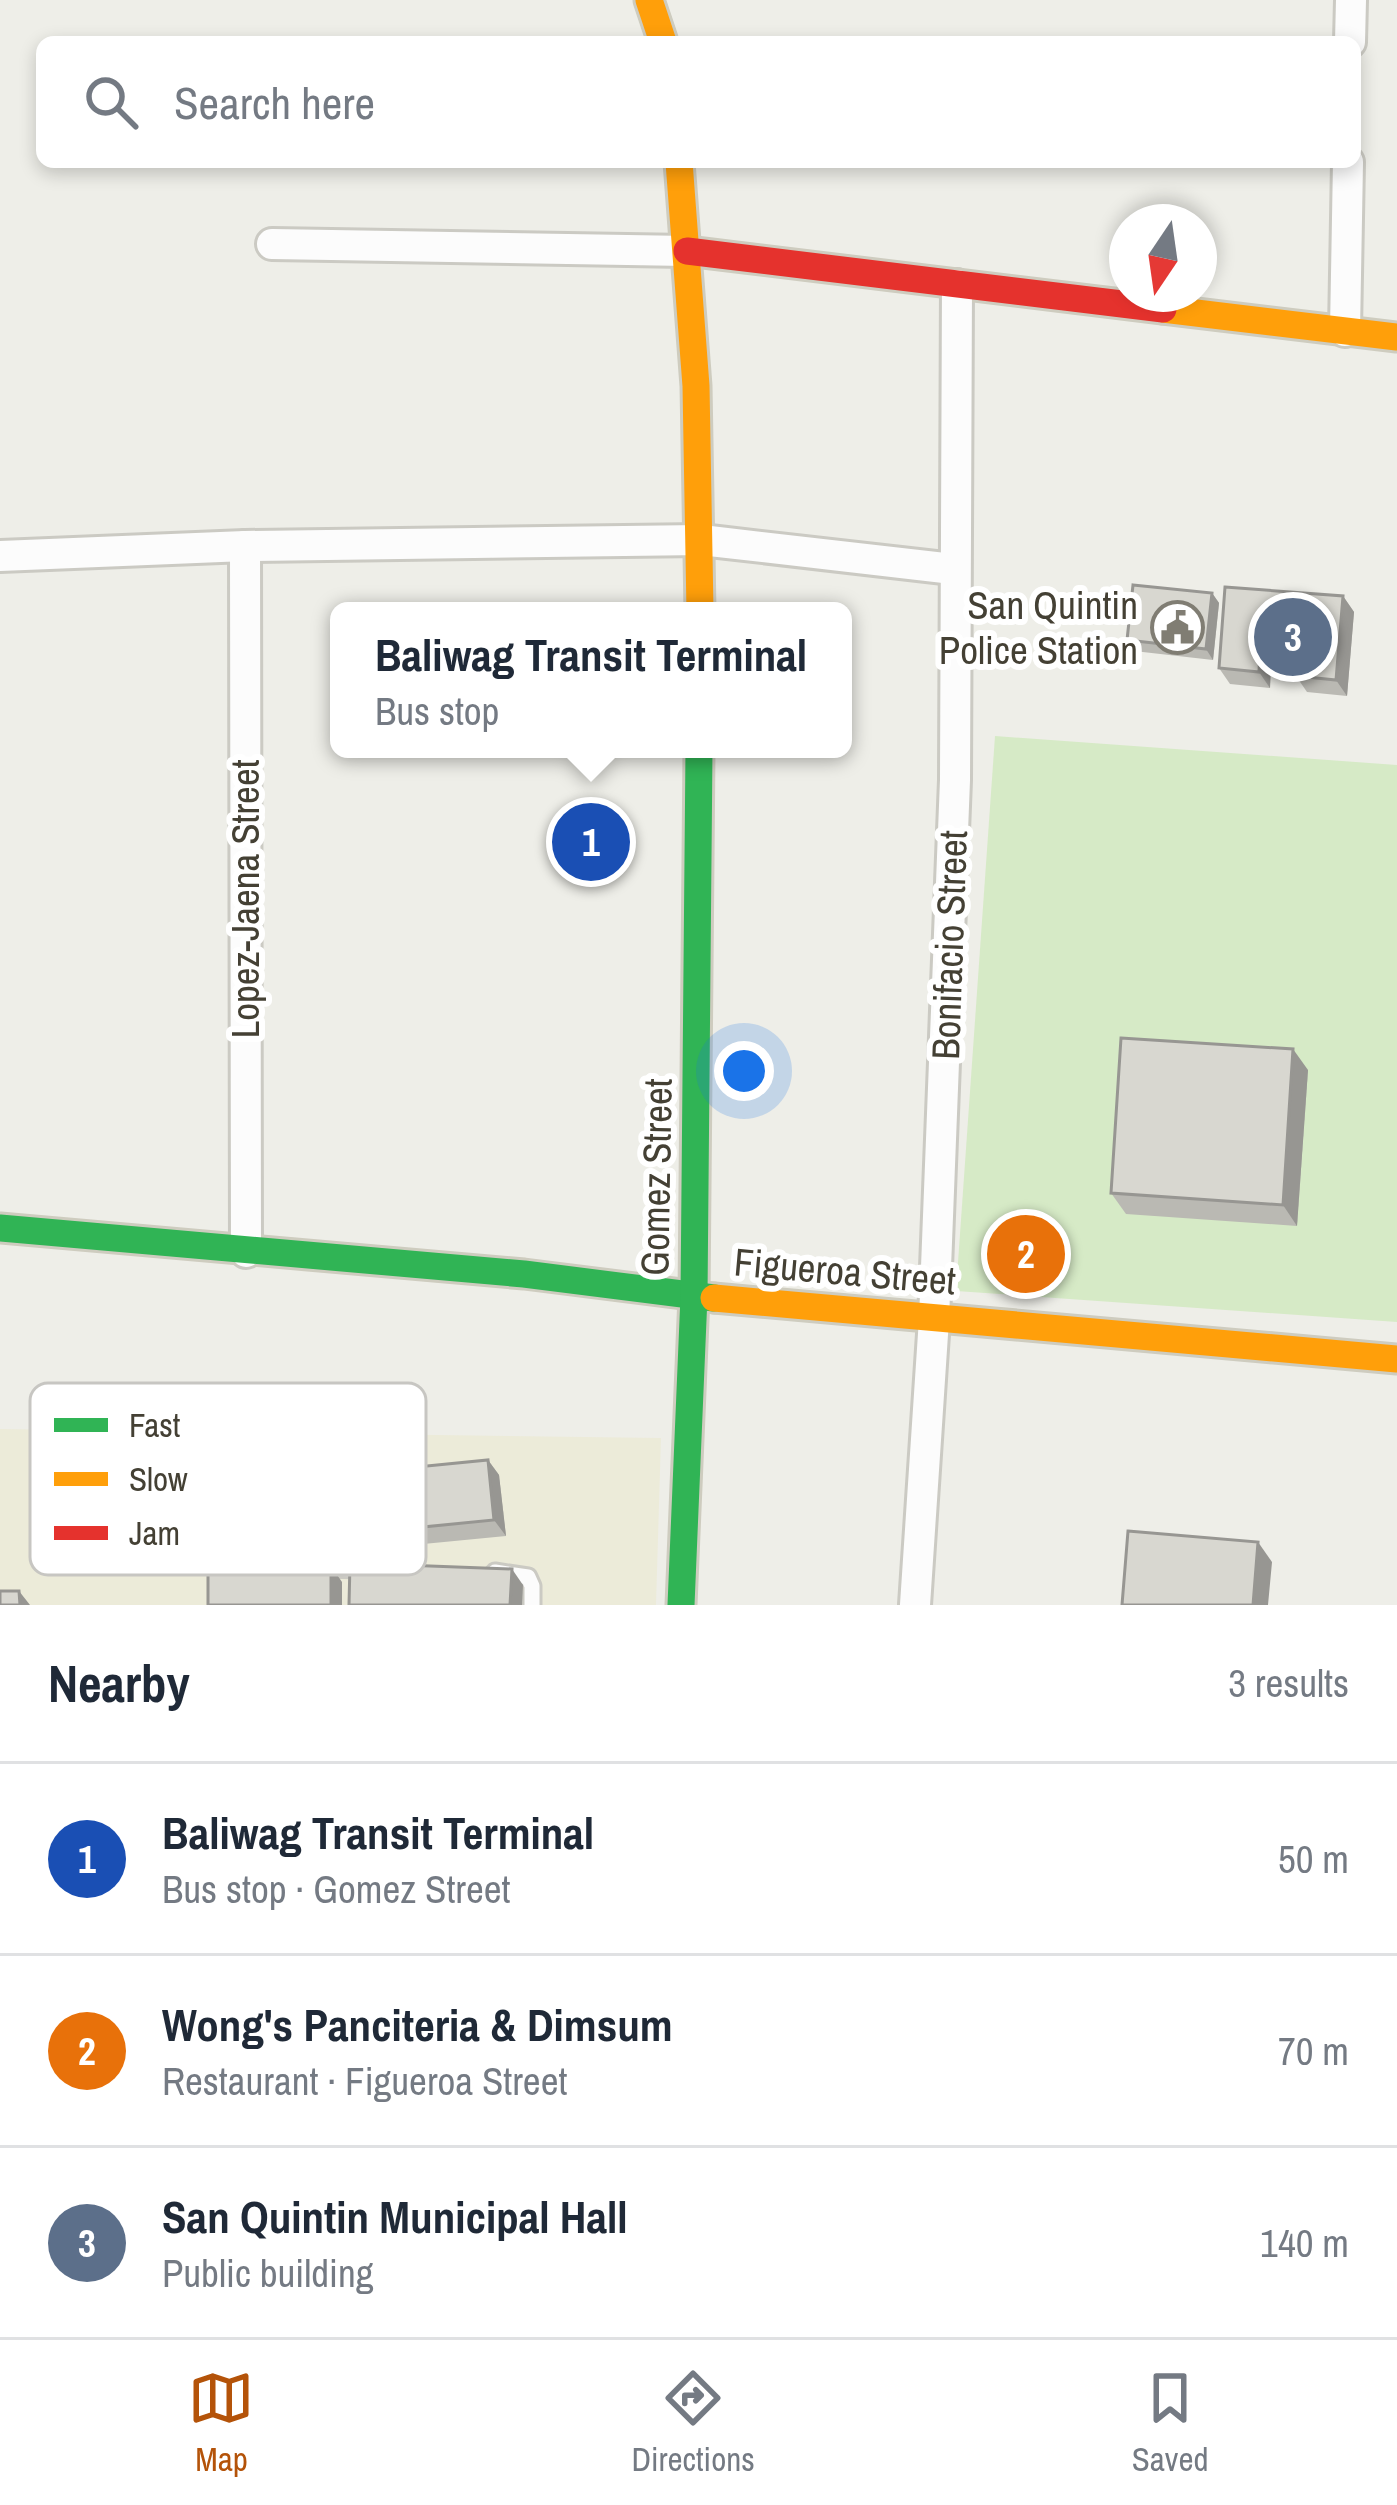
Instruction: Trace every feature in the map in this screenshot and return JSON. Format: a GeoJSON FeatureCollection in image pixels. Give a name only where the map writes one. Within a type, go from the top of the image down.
{"type":"FeatureCollection","features":[{"type":"Feature","properties":{"kind":"main road"},"geometry":{"type":"LineString","coordinates":[[649,0],[662,36]]}},
{"type":"Feature","properties":{"kind":"main road"},"geometry":{"type":"LineString","coordinates":[[680,168],[701,540],[700,602]]}},
{"type":"Feature","properties":{"kind":"main road"},"geometry":{"type":"LineString","coordinates":[[687,251],[1397,337]]}},
{"type":"Feature","properties":{"kind":"main road","name":"Gomez Street"},"geometry":{"type":"LineString","coordinates":[[681,1605],[694,1296],[699,758]]}},
{"type":"Feature","properties":{"kind":"main road","name":"Figueroa Street"},"geometry":{"type":"LineString","coordinates":[[0,1228],[1397,1359]]}},
{"type":"Feature","properties":{"kind":"street"},"geometry":{"type":"LineString","coordinates":[[1350,36],[1351,0]]}},
{"type":"Feature","properties":{"kind":"street"},"geometry":{"type":"LineString","coordinates":[[1345,331],[1348,168]]}},
{"type":"Feature","properties":{"kind":"street"},"geometry":{"type":"LineString","coordinates":[[272,244],[687,251]]}},
{"type":"Feature","properties":{"kind":"street","name":"Bonifacio Street"},"geometry":{"type":"LineString","coordinates":[[915,1605],[934,1319],[955,780],[957,285]]}},
{"type":"Feature","properties":{"kind":"street"},"geometry":{"type":"LineString","coordinates":[[0,556],[245,545],[701,540],[953,568]]}},
{"type":"Feature","properties":{"kind":"street","name":"Lopez-Jaena Street"},"geometry":{"type":"LineString","coordinates":[[245,545],[246,1252]]}},
{"type":"Feature","properties":{"kind":"lane"},"geometry":{"type":"LineString","coordinates":[[485,1572],[528,1577],[532,1605]]}},
{"type":"Feature","properties":{"kind":"shaded area"},"geometry":{"type":"Polygon","coordinates":[[[0,1429],[30,1429],[30,1575],[426,1575],[426,1435],[661,1438],[656,1605],[0,1605],[0,1429]]]}},
{"type":"Feature","properties":{"kind":"green space"},"geometry":{"type":"Polygon","coordinates":[[[995,736],[1397,765],[1397,1322],[956,1291],[995,736]]]}},
{"type":"Feature","properties":{"kind":"building","name":"San Quintin Police Station"},"geometry":{"type":"Polygon","coordinates":[[[1133,585],[1212,593],[1206,649],[1127,640],[1133,585]]]}},
{"type":"Feature","properties":{"kind":"building"},"geometry":{"type":"Polygon","coordinates":[[[1225,587],[1343,596],[1336,680],[1296,676],[1298,649],[1260,646],[1259,672],[1219,668],[1225,587]]]}},
{"type":"Feature","properties":{"kind":"building"},"geometry":{"type":"Polygon","coordinates":[[[1121,1038],[1293,1049],[1283,1205],[1111,1193],[1121,1038]]]}},
{"type":"Feature","properties":{"kind":"building"},"geometry":{"type":"Polygon","coordinates":[[[488,1460],[494,1520],[426,1527],[426,1466],[488,1460]]]}},
{"type":"Feature","properties":{"kind":"building"},"geometry":{"type":"Polygon","coordinates":[[[1128,1531],[1258,1542],[1253,1605],[1122,1605],[1128,1531]]]}},
{"type":"Feature","properties":{"kind":"building"},"geometry":{"type":"Polygon","coordinates":[[[426,1566],[512,1569],[510,1605],[349,1605],[350,1575],[426,1575],[426,1566]]]}},
{"type":"Feature","properties":{"kind":"building"},"geometry":{"type":"Polygon","coordinates":[[[208,1575],[331,1575],[331,1605],[208,1605],[208,1575]]]}},
{"type":"Feature","properties":{"kind":"building"},"geometry":{"type":"Polygon","coordinates":[[[0,1591],[19,1591],[20,1605],[0,1605],[0,1591]]]}},
{"type":"Feature","properties":{"kind":"traffic: fast"},"geometry":{"type":"LineString","coordinates":[[681,1605],[694,1296],[699,758]]}},
{"type":"Feature","properties":{"kind":"traffic: fast"},"geometry":{"type":"LineString","coordinates":[[0,1228],[524,1274],[714,1298]]}},
{"type":"Feature","properties":{"kind":"traffic: slow"},"geometry":{"type":"LineString","coordinates":[[649,0],[661,36]]}},
{"type":"Feature","properties":{"kind":"traffic: slow"},"geometry":{"type":"LineString","coordinates":[[679,168],[696,386],[700,602]]}},
{"type":"Feature","properties":{"kind":"traffic: slow"},"geometry":{"type":"LineString","coordinates":[[1188,312],[1397,337]]}},
{"type":"Feature","properties":{"kind":"traffic: slow"},"geometry":{"type":"LineString","coordinates":[[714,1298],[1397,1359]]}},
{"type":"Feature","properties":{"kind":"traffic: jam"},"geometry":{"type":"LineString","coordinates":[[687,251],[1109,302]]}},
{"type":"Feature","properties":{"kind":"place","name":"San Quintin Police Station"},"geometry":{"type":"Point","coordinates":[1177,627]}},
{"type":"Feature","properties":{"kind":"place","name":"San Quintin Municipal Hall"},"geometry":{"type":"Point","coordinates":[1293,637]}},
{"type":"Feature","properties":{"kind":"place","name":"Baliwag Transit Terminal"},"geometry":{"type":"Point","coordinates":[591,842]}},
{"type":"Feature","properties":{"kind":"place","name":"Wong's Panciteria & Dimsum"},"geometry":{"type":"Point","coordinates":[1026,1254]}}]}
